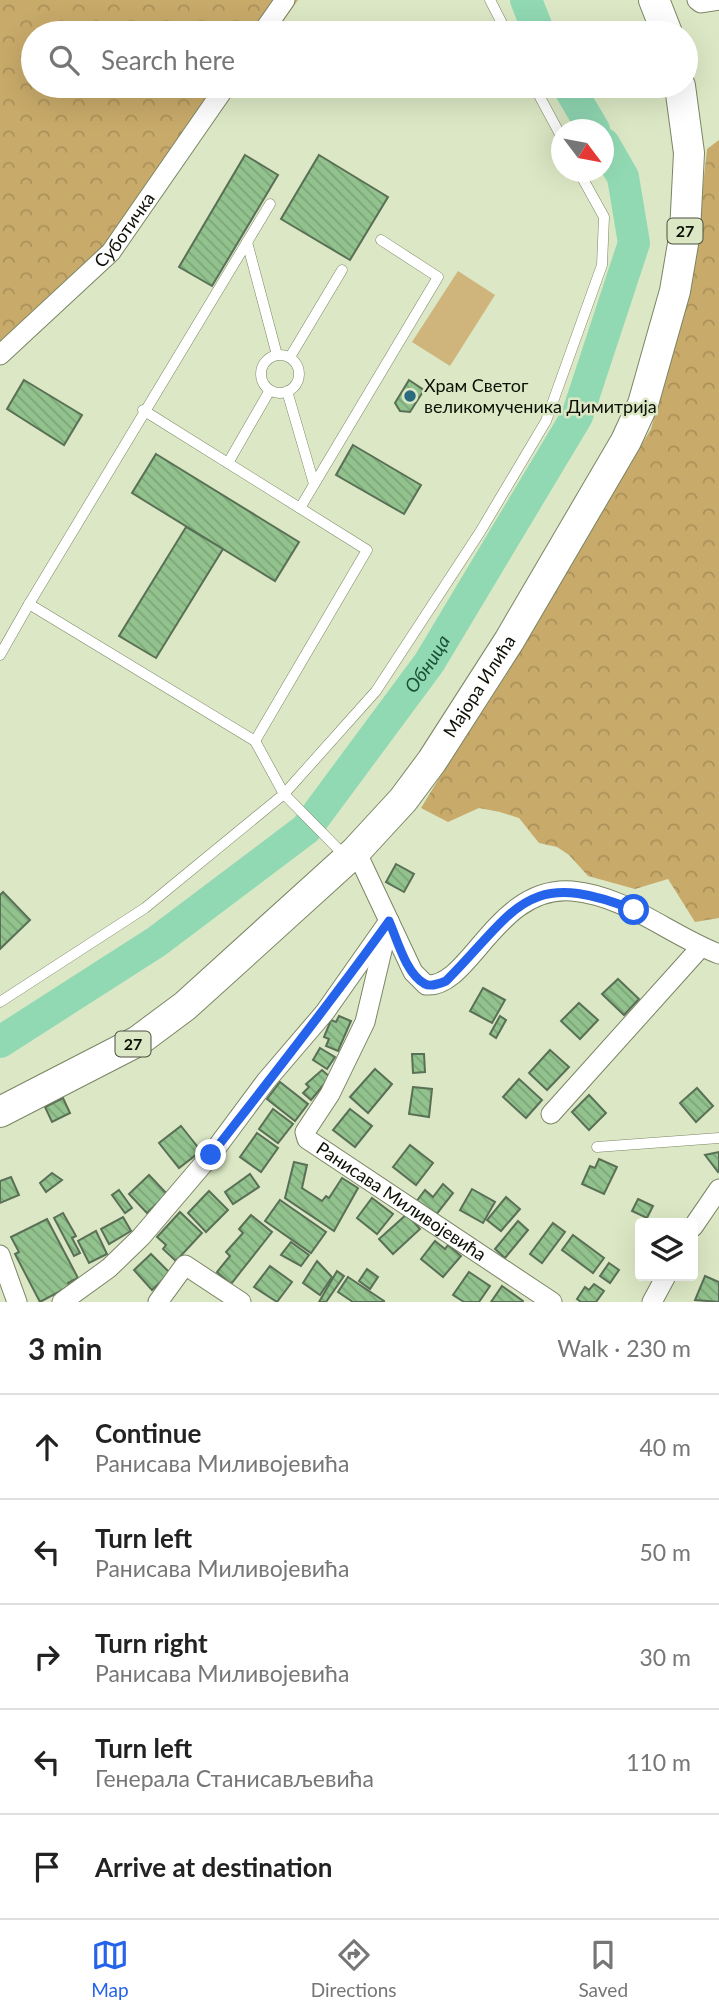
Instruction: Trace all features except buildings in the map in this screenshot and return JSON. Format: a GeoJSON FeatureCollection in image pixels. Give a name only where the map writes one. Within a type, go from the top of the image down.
{"type":"FeatureCollection","features":[{"type":"Feature","properties":{"kind":"main road"},"geometry":{"type":"LineString","coordinates":[[654,0],[662,21]]}},
{"type":"Feature","properties":{"kind":"main road","name":"Мајора Илића"},"geometry":{"type":"LineString","coordinates":[[0,1112],[111,1056],[159,1028],[215,981],[345,850],[403,800],[457,723],[626,441],[643,404],[675,291],[685,232],[690,153],[682,98]]}},
{"type":"Feature","properties":{"kind":"street"},"geometry":{"type":"LineString","coordinates":[[270,21],[285,0]]}},
{"type":"Feature","properties":{"kind":"street"},"geometry":{"type":"LineString","coordinates":[[697,0],[701,4],[719,0]]}},
{"type":"Feature","properties":{"kind":"street","name":"Суботичка"},"geometry":{"type":"LineString","coordinates":[[0,355],[111,251],[218,98]]}},
{"type":"Feature","properties":{"kind":"street"},"geometry":{"type":"LineString","coordinates":[[345,850],[389,921],[413,972],[426,985],[433,986],[452,975],[499,920],[536,895],[555,891],[603,897],[634,910],[710,951],[551,1114]]}},
{"type":"Feature","properties":{"kind":"street"},"geometry":{"type":"LineString","coordinates":[[62,1302],[108,1268],[141,1237],[202,1166],[266,1081],[325,1012],[389,921]]}},
{"type":"Feature","properties":{"kind":"street","name":"Ранисава Миливојевића"},"geometry":{"type":"LineString","coordinates":[[389,921],[371,1005],[349,1057],[305,1132],[307,1139],[552,1302]]}},
{"type":"Feature","properties":{"kind":"street"},"geometry":{"type":"LineString","coordinates":[[698,1220],[716,1196]]}},
{"type":"Feature","properties":{"kind":"street"},"geometry":{"type":"LineString","coordinates":[[0,1255],[17,1302]]}},
{"type":"Feature","properties":{"kind":"street"},"geometry":{"type":"LineString","coordinates":[[158,1302],[185,1265],[241,1302]]}},
{"type":"Feature","properties":{"kind":"street"},"geometry":{"type":"LineString","coordinates":[[660,1299],[665,1281]]}},
{"type":"Feature","properties":{"kind":"lane"},"geometry":{"type":"LineString","coordinates":[[490,0],[501,21]]}},
{"type":"Feature","properties":{"kind":"lane"},"geometry":{"type":"LineString","coordinates":[[540,98],[552,119]]}},
{"type":"Feature","properties":{"kind":"lane"},"geometry":{"type":"LineString","coordinates":[[0,1002],[145,908],[287,797],[376,691],[480,532],[546,421],[602,265],[604,217],[585,182]]}},
{"type":"Feature","properties":{"kind":"lane"},"geometry":{"type":"LineString","coordinates":[[0,655],[143,410],[270,204]]}},
{"type":"Feature","properties":{"kind":"lane"},"geometry":{"type":"LineString","coordinates":[[300,508],[438,277],[380,240]]}},
{"type":"Feature","properties":{"kind":"lane"},"geometry":{"type":"LineString","coordinates":[[247,242],[277,355]]}},
{"type":"Feature","properties":{"kind":"lane"},"geometry":{"type":"LineString","coordinates":[[290,357],[342,271]]}},
{"type":"Feature","properties":{"kind":"lane"},"geometry":{"type":"LineString","coordinates":[[270,390],[261,374],[265,361],[277,355],[290,357]]}},
{"type":"Feature","properties":{"kind":"lane"},"geometry":{"type":"LineString","coordinates":[[270,390],[287,391],[296,384],[299,372],[290,357]]}},
{"type":"Feature","properties":{"kind":"lane"},"geometry":{"type":"LineString","coordinates":[[228,463],[270,390]]}},
{"type":"Feature","properties":{"kind":"lane"},"geometry":{"type":"LineString","coordinates":[[287,391],[314,484]]}},
{"type":"Feature","properties":{"kind":"lane"},"geometry":{"type":"LineString","coordinates":[[143,410],[367,550],[255,741]]}},
{"type":"Feature","properties":{"kind":"lane"},"geometry":{"type":"LineString","coordinates":[[29,604],[255,741],[287,797],[345,850]]}},
{"type":"Feature","properties":{"kind":"lane"},"geometry":{"type":"LineString","coordinates":[[597,1147],[719,1138]]}},
{"type":"Feature","properties":{"kind":"green space"},"geometry":{"type":"Polygon","coordinates":[[[0,0],[298,0],[283,21],[21,21],[21,98],[229,98],[116,258],[0,365],[0,0]]]}},
{"type":"Feature","properties":{"kind":"green space"},"geometry":{"type":"Polygon","coordinates":[[[719,140],[719,918],[695,922],[668,879],[635,889],[588,876],[569,855],[557,847],[539,843],[519,818],[479,808],[448,822],[421,808],[651,429],[693,278],[707,149],[719,140]]]}},
{"type":"Feature","properties":{"kind":"shaded area"},"geometry":{"type":"Polygon","coordinates":[[[458,271],[495,295],[450,366],[412,342],[458,271]]]}},
{"type":"Feature","properties":{"kind":"waterway","name":"Обница"},"geometry":{"type":"LineString","coordinates":[[526,0],[534,21]]}},
{"type":"Feature","properties":{"kind":"waterway","name":"Обница"},"geometry":{"type":"LineString","coordinates":[[575,98],[588,119]]}},
{"type":"Feature","properties":{"kind":"waterway","name":"Обница"},"geometry":{"type":"LineString","coordinates":[[0,1042],[156,942],[306,829],[429,663],[577,416],[634,243],[623,177],[614,161]]}},
{"type":"Feature","properties":{"kind":"place","name":"Храм Светог великомученика Димитрија"},"geometry":{"type":"Point","coordinates":[410,396]}},
{"type":"Feature","properties":{"kind":"route"},"geometry":{"type":"LineString","coordinates":[[211,1155],[266,1081],[325,1012],[389,921],[413,972],[426,985],[433,986],[446,981],[499,920],[536,895],[573,891],[603,897],[634,910]]}}]}
